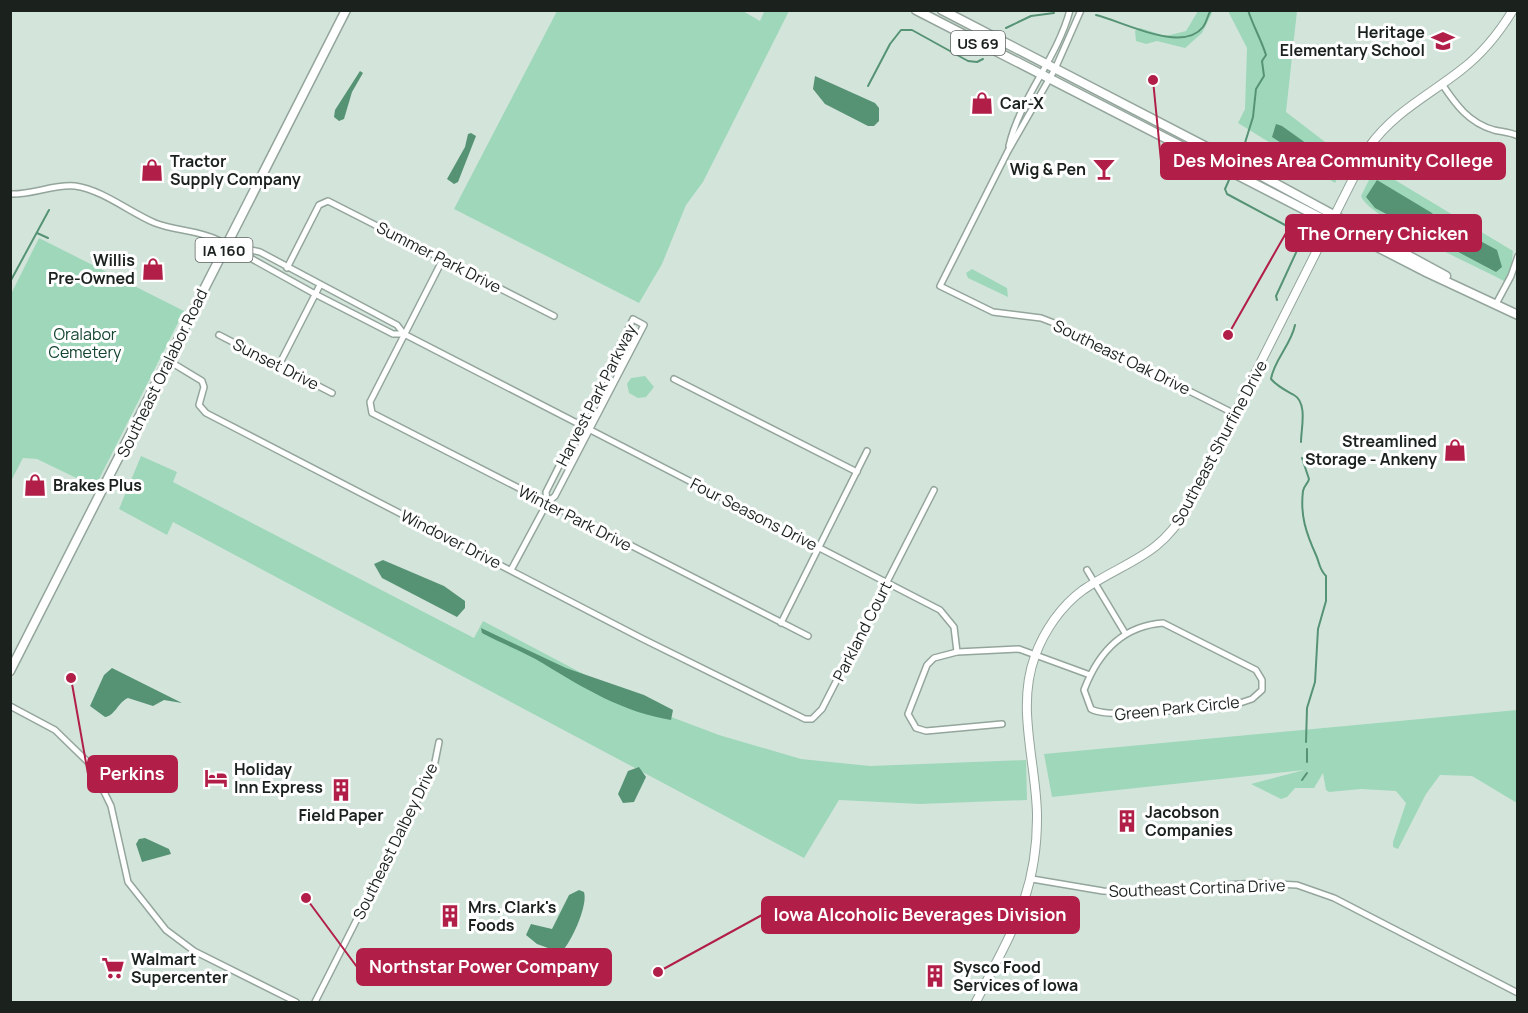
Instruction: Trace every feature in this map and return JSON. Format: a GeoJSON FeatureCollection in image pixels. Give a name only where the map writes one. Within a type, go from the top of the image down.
{"type":"FeatureCollection","features":[{"type":"Feature","properties":{"kind":"main road","name":"Southeast Oralabor Road"},"geometry":{"type":"LineString","coordinates":[[10,671],[346,10]]}},
{"type":"Feature","properties":{"kind":"main road","name":"US 69"},"geometry":{"type":"LineString","coordinates":[[916,10],[1044,78],[1332,219]]}},
{"type":"Feature","properties":{"kind":"main road","name":"US 69"},"geometry":{"type":"LineString","coordinates":[[942,10],[1332,219],[1428,273],[1518,315]]}},
{"type":"Feature","properties":{"kind":"street"},"geometry":{"type":"LineString","coordinates":[[1051,67],[1070,10]]}},
{"type":"Feature","properties":{"kind":"street"},"geometry":{"type":"LineString","coordinates":[[1044,78],[1081,10]]}},
{"type":"Feature","properties":{"kind":"street","name":"Southeast Shurfine Drive"},"geometry":{"type":"LineString","coordinates":[[976,1002],[1023,909],[1032,879],[1037,813],[1026,696],[1035,655],[1056,618],[1077,595],[1144,557],[1174,530],[1235,414],[1332,219],[1379,133],[1406,107],[1442,84],[1479,55],[1513,10]]}},
{"type":"Feature","properties":{"kind":"street","name":"Southeast Oak Drive"},"geometry":{"type":"LineString","coordinates":[[1044,78],[1016,123],[1008,151],[940,286],[993,312],[1041,318],[1054,323],[1235,414]]}},
{"type":"Feature","properties":{"kind":"street"},"geometry":{"type":"LineString","coordinates":[[1442,84],[1459,109],[1471,120],[1493,130],[1518,136]]}},
{"type":"Feature","properties":{"kind":"street"},"geometry":{"type":"LineString","coordinates":[[10,194],[28,194],[56,186],[88,189],[155,223],[201,232],[227,244]]}},
{"type":"Feature","properties":{"kind":"street","name":"Summer Park Drive"},"geometry":{"type":"LineString","coordinates":[[287,268],[319,206],[324,201],[331,201],[554,316]]}},
{"type":"Feature","properties":{"kind":"street","name":"Four Seasons Drive"},"geometry":{"type":"LineString","coordinates":[[227,244],[260,252],[398,325],[404,334]]}},
{"type":"Feature","properties":{"kind":"street","name":"Four Seasons Drive"},"geometry":{"type":"LineString","coordinates":[[227,244],[315,294],[393,334],[404,334],[945,614],[954,627],[957,652]]}},
{"type":"Feature","properties":{"kind":"street"},"geometry":{"type":"LineString","coordinates":[[1496,304],[1511,276],[1518,256]]}},
{"type":"Feature","properties":{"kind":"street"},"geometry":{"type":"LineString","coordinates":[[404,334],[443,259]]}},
{"type":"Feature","properties":{"kind":"street"},"geometry":{"type":"LineString","coordinates":[[279,365],[320,285]]}},
{"type":"Feature","properties":{"kind":"street","name":"Harvest Park Parkway"},"geometry":{"type":"LineString","coordinates":[[511,570],[547,503],[555,496],[591,430],[644,325],[633,319],[546,492],[547,503]]}},
{"type":"Feature","properties":{"kind":"street","name":"Winter Park Drive"},"geometry":{"type":"LineString","coordinates":[[404,334],[370,402],[370,410],[381,418],[808,636]]}},
{"type":"Feature","properties":{"kind":"street","name":"Sunset Drive"},"geometry":{"type":"LineString","coordinates":[[219,335],[332,393]]}},
{"type":"Feature","properties":{"kind":"street","name":"Windover Drive"},"geometry":{"type":"LineString","coordinates":[[169,361],[202,381],[204,387],[199,405],[206,412],[761,699]]}},
{"type":"Feature","properties":{"kind":"street"},"geometry":{"type":"LineString","coordinates":[[674,379],[857,472]]}},
{"type":"Feature","properties":{"kind":"street"},"geometry":{"type":"LineString","coordinates":[[782,623],[867,451]]}},
{"type":"Feature","properties":{"kind":"street","name":"Parkland Court"},"geometry":{"type":"LineString","coordinates":[[761,699],[799,718],[812,719],[818,715],[934,490]]}},
{"type":"Feature","properties":{"kind":"street"},"geometry":{"type":"LineString","coordinates":[[1002,724],[926,731],[910,723],[909,705],[927,665],[934,658],[957,652],[1011,647],[1089,675],[1104,652],[1125,633],[1087,570]]}},
{"type":"Feature","properties":{"kind":"street","name":"Green Park Circle"},"geometry":{"type":"LineString","coordinates":[[1089,675],[1084,690],[1085,700],[1090,710],[1108,715],[1240,702],[1252,699],[1262,690],[1262,680],[1256,670],[1163,623],[1140,627],[1125,633]]}},
{"type":"Feature","properties":{"kind":"street"},"geometry":{"type":"LineString","coordinates":[[10,706],[56,730],[91,765],[111,806],[128,882],[166,930],[194,951],[296,1002]]}},
{"type":"Feature","properties":{"kind":"street","name":"Southeast Dalbey Drive"},"geometry":{"type":"LineString","coordinates":[[315,1002],[434,767],[439,742]]}},
{"type":"Feature","properties":{"kind":"street","name":"Southeast Cortina Drive"},"geometry":{"type":"LineString","coordinates":[[1032,879],[1103,891],[1129,892],[1256,883],[1297,885],[1334,898],[1518,993]]}},
{"type":"Feature","properties":{"kind":"green space"},"geometry":{"type":"Polygon","coordinates":[[[741,10],[760,21],[764,12],[789,11],[703,182],[686,205],[662,264],[639,303],[454,209],[557,11],[741,10]]]}},
{"type":"Feature","properties":{"kind":"green space"},"geometry":{"type":"Polygon","coordinates":[[[1198,11],[1211,11],[1212,13],[1202,33],[1185,48],[1157,41],[1146,44],[1136,41],[1135,31],[1140,28],[1166,36],[1186,31],[1198,11]]]}},
{"type":"Feature","properties":{"kind":"green space"},"geometry":{"type":"Polygon","coordinates":[[[1228,11],[1297,11],[1286,112],[1346,158],[1335,183],[1238,123],[1245,109],[1247,48],[1228,11]]]}},
{"type":"Feature","properties":{"kind":"green space"},"geometry":{"type":"Polygon","coordinates":[[[1375,168],[1513,251],[1511,270],[1506,282],[1403,229],[1368,205],[1361,196],[1375,168]]]}},
{"type":"Feature","properties":{"kind":"green space","name":"Oralabor Cemetery"},"geometry":{"type":"Polygon","coordinates":[[[39,238],[184,311],[95,487],[37,459],[23,458],[11,481],[11,294],[39,238]]]}},
{"type":"Feature","properties":{"kind":"green space"},"geometry":{"type":"Polygon","coordinates":[[[972,269],[1007,288],[1008,297],[968,278],[966,273],[972,269]]]}},
{"type":"Feature","properties":{"kind":"green space"},"geometry":{"type":"Polygon","coordinates":[[[645,376],[654,387],[646,397],[638,398],[629,393],[627,384],[631,378],[645,376]]]}},
{"type":"Feature","properties":{"kind":"green space"},"geometry":{"type":"Polygon","coordinates":[[[141,456],[177,472],[173,482],[474,638],[483,621],[650,709],[719,735],[801,759],[870,766],[1026,760],[1027,800],[920,804],[839,800],[804,858],[173,522],[167,535],[119,509],[141,456]]]}},
{"type":"Feature","properties":{"kind":"green space"},"geometry":{"type":"Polygon","coordinates":[[[1517,710],[1517,803],[1472,776],[1440,775],[1426,794],[1398,849],[1393,847],[1393,842],[1406,803],[1396,791],[1361,789],[1329,792],[1326,790],[1323,773],[1314,788],[1295,788],[1287,797],[1281,799],[1251,784],[1304,770],[1052,797],[1044,754],[1517,710]]]}},
{"type":"Feature","properties":{"kind":"shaded area"},"geometry":{"type":"Polygon","coordinates":[[[360,71],[363,73],[352,92],[344,119],[339,121],[334,117],[335,110],[360,71]]]}},
{"type":"Feature","properties":{"kind":"shaded area"},"geometry":{"type":"Polygon","coordinates":[[[815,76],[875,103],[879,108],[879,121],[874,126],[868,126],[825,104],[813,89],[815,76]]]}},
{"type":"Feature","properties":{"kind":"shaded area"},"geometry":{"type":"Polygon","coordinates":[[[1276,124],[1331,161],[1331,167],[1320,168],[1272,137],[1276,124]]]}},
{"type":"Feature","properties":{"kind":"shaded area"},"geometry":{"type":"Polygon","coordinates":[[[468,134],[476,136],[458,182],[454,184],[447,179],[465,147],[468,134]]]}},
{"type":"Feature","properties":{"kind":"shaded area"},"geometry":{"type":"Polygon","coordinates":[[[1377,180],[1432,213],[1439,223],[1449,224],[1497,250],[1502,267],[1496,272],[1375,208],[1366,197],[1377,180]]]}},
{"type":"Feature","properties":{"kind":"shaded area"},"geometry":{"type":"Polygon","coordinates":[[[383,560],[444,586],[465,601],[465,608],[457,617],[382,578],[374,564],[383,560]]]}},
{"type":"Feature","properties":{"kind":"shaded area"},"geometry":{"type":"Polygon","coordinates":[[[481,628],[566,668],[644,695],[673,710],[671,720],[637,711],[605,698],[537,660],[482,633],[481,628]]]}},
{"type":"Feature","properties":{"kind":"shaded area"},"geometry":{"type":"Polygon","coordinates":[[[112,668],[182,703],[164,700],[153,706],[128,698],[105,717],[90,706],[104,675],[112,668]]]}},
{"type":"Feature","properties":{"kind":"shaded area"},"geometry":{"type":"Polygon","coordinates":[[[639,767],[646,777],[634,802],[623,803],[618,794],[628,771],[639,767]]]}},
{"type":"Feature","properties":{"kind":"shaded area"},"geometry":{"type":"Polygon","coordinates":[[[145,838],[169,849],[171,854],[142,862],[136,844],[139,839],[145,838]]]}},
{"type":"Feature","properties":{"kind":"shaded area"},"geometry":{"type":"Polygon","coordinates":[[[579,890],[584,892],[585,898],[582,913],[564,949],[559,952],[537,944],[526,935],[531,924],[552,929],[569,895],[579,890]]]}},
{"type":"Feature","properties":{"kind":"waterway"},"geometry":{"type":"LineString","coordinates":[[1096,15],[1151,33],[1167,37],[1181,37],[1193,34],[1203,27],[1211,10]]}},
{"type":"Feature","properties":{"kind":"waterway"},"geometry":{"type":"LineString","coordinates":[[1244,146],[1253,117],[1256,89],[1264,76],[1262,61],[1266,55],[1248,10]]}},
{"type":"Feature","properties":{"kind":"waterway"},"geometry":{"type":"LineString","coordinates":[[1006,28],[1031,16],[1054,13]]}},
{"type":"Feature","properties":{"kind":"waterway"},"geometry":{"type":"LineString","coordinates":[[868,86],[890,44],[901,30],[912,30],[968,61],[977,62],[983,59]]}},
{"type":"Feature","properties":{"kind":"waterway"},"geometry":{"type":"LineString","coordinates":[[1229,180],[1225,189],[1227,194],[1285,225],[1300,238],[1300,244],[1276,296],[1277,300]]}},
{"type":"Feature","properties":{"kind":"waterway"},"geometry":{"type":"LineString","coordinates":[[10,282],[49,210]]}},
{"type":"Feature","properties":{"kind":"waterway"},"geometry":{"type":"LineString","coordinates":[[37,233],[48,238]]}},
{"type":"Feature","properties":{"kind":"waterway"},"geometry":{"type":"LineString","coordinates":[[1295,325],[1275,365],[1271,379],[1294,395],[1301,404],[1303,417],[1301,442]]}},
{"type":"Feature","properties":{"kind":"waterway"},"geometry":{"type":"LineString","coordinates":[[1302,458],[1309,479],[1303,491],[1302,508],[1305,524],[1321,569],[1326,576],[1326,601],[1318,629],[1315,682],[1307,708],[1306,742]]}},
{"type":"Feature","properties":{"kind":"waterway"},"geometry":{"type":"LineString","coordinates":[[1307,749],[1307,762]]}},
{"type":"Feature","properties":{"kind":"waterway"},"geometry":{"type":"LineString","coordinates":[[1302,780],[1307,773]]}},
{"type":"Feature","properties":{"kind":"place","name":"Heritage Elementary School"},"geometry":{"type":"Point","coordinates":[1443,41]}},
{"type":"Feature","properties":{"kind":"place","name":"Des Moines Area Community College"},"geometry":{"type":"Point","coordinates":[1153,80]}},
{"type":"Feature","properties":{"kind":"place","name":"Car-X"},"geometry":{"type":"Point","coordinates":[982,103]}},
{"type":"Feature","properties":{"kind":"place","name":"Wig & Pen"},"geometry":{"type":"Point","coordinates":[1104,169]}},
{"type":"Feature","properties":{"kind":"place","name":"Tractor Supply Company"},"geometry":{"type":"Point","coordinates":[152,170]}},
{"type":"Feature","properties":{"kind":"place","name":"Willis Pre-Owned"},"geometry":{"type":"Point","coordinates":[153,269]}},
{"type":"Feature","properties":{"kind":"place","name":"The Ornery Chicken"},"geometry":{"type":"Point","coordinates":[1228,335]}},
{"type":"Feature","properties":{"kind":"place","name":"Streamlined Storage - Ankeny"},"geometry":{"type":"Point","coordinates":[1455,450]}},
{"type":"Feature","properties":{"kind":"place","name":"Brakes Plus"},"geometry":{"type":"Point","coordinates":[35,485]}},
{"type":"Feature","properties":{"kind":"place","name":"Perkins"},"geometry":{"type":"Point","coordinates":[71,678]}},
{"type":"Feature","properties":{"kind":"place","name":"Holiday Inn Express"},"geometry":{"type":"Point","coordinates":[216,778]}},
{"type":"Feature","properties":{"kind":"place","name":"Field Paper"},"geometry":{"type":"Point","coordinates":[341,790]}},
{"type":"Feature","properties":{"kind":"place","name":"Jacobson Companies"},"geometry":{"type":"Point","coordinates":[1127,821]}},
{"type":"Feature","properties":{"kind":"place","name":"Northstar Power Company"},"geometry":{"type":"Point","coordinates":[306,898]}},
{"type":"Feature","properties":{"kind":"place","name":"Mrs. Clark's Foods"},"geometry":{"type":"Point","coordinates":[450,916]}},
{"type":"Feature","properties":{"kind":"place","name":"Walmart Supercenter"},"geometry":{"type":"Point","coordinates":[113,968]}},
{"type":"Feature","properties":{"kind":"place","name":"Iowa Alcoholic Beverages Division"},"geometry":{"type":"Point","coordinates":[658,972]}},
{"type":"Feature","properties":{"kind":"place","name":"Sysco Food Services of Iowa"},"geometry":{"type":"Point","coordinates":[935,976]}}]}
